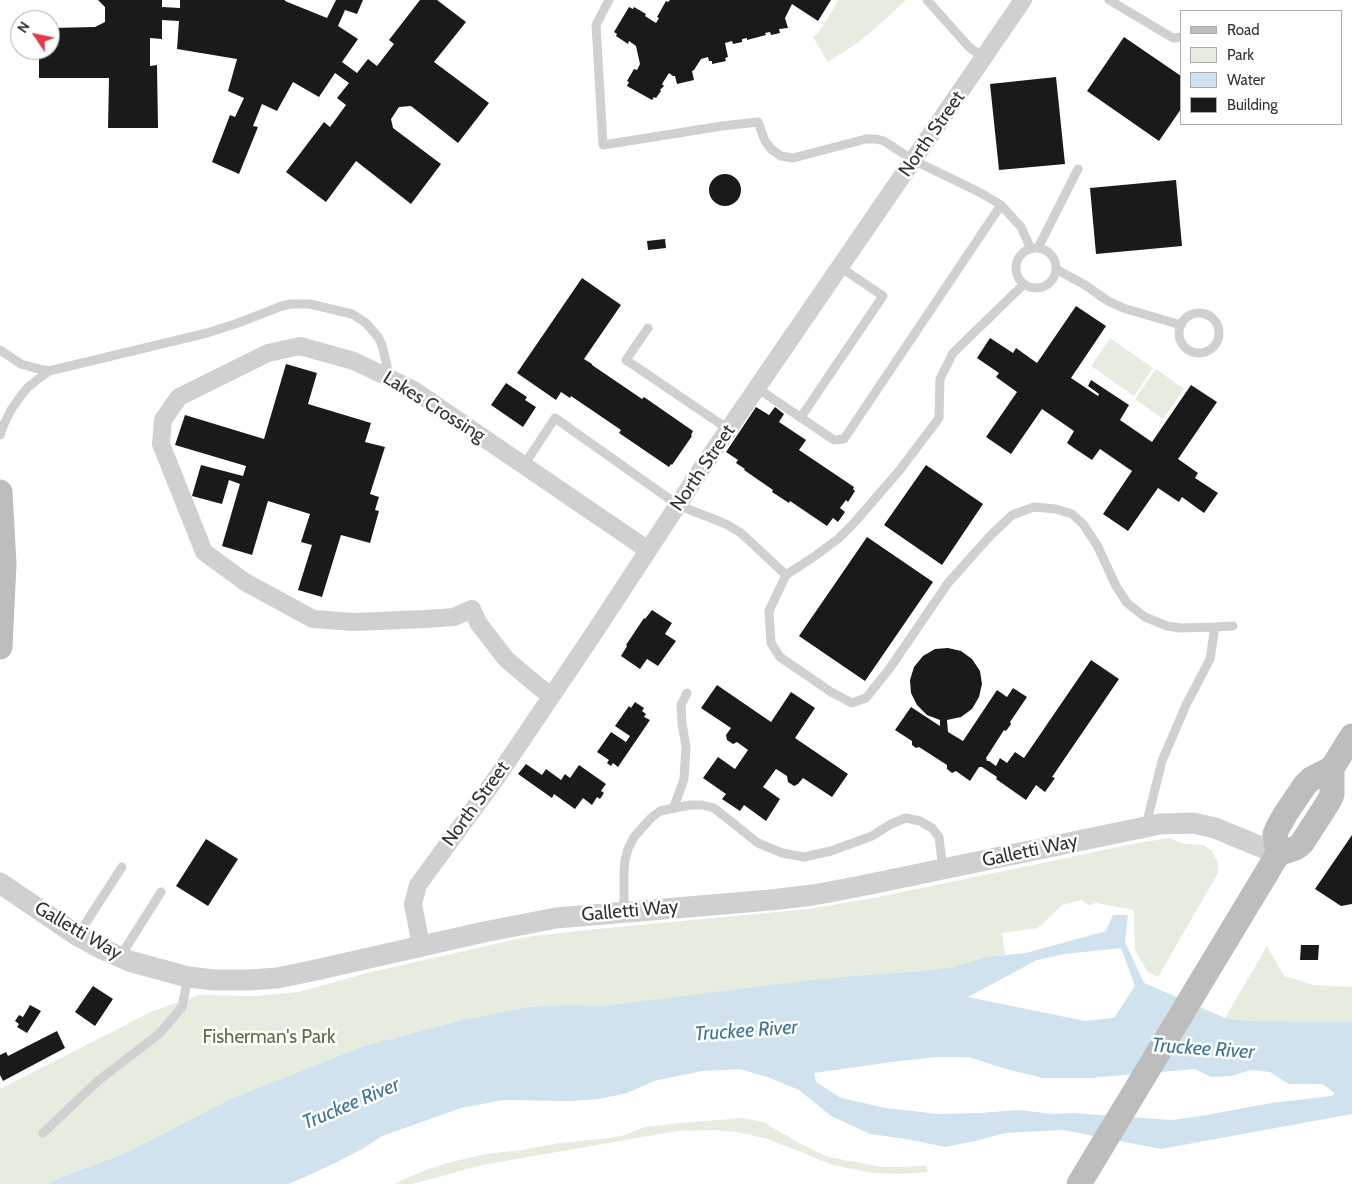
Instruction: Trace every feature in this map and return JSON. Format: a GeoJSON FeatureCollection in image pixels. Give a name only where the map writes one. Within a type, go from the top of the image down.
{"type":"FeatureCollection","features":[{"type":"Feature","properties":{"kind":"main road"},"geometry":{"type":"LineString","coordinates":[[0,492],[4,564],[0,647]]}},
{"type":"Feature","properties":{"kind":"main road"},"geometry":{"type":"LineString","coordinates":[[1080,1184],[1278,854],[1296,848],[1302,843],[1329,801],[1332,794],[1332,768],[1352,736]]}},
{"type":"Feature","properties":{"kind":"street","name":"North Street"},"geometry":{"type":"LineString","coordinates":[[421,946],[413,904],[418,885],[497,776],[728,429],[1024,0]]}},
{"type":"Feature","properties":{"kind":"street","name":"Lakes Crossing"},"geometry":{"type":"LineString","coordinates":[[552,695],[539,687],[506,659],[478,624],[472,609],[454,617],[426,619],[354,622],[313,620],[245,582],[204,552],[161,444],[163,420],[179,397],[268,353],[300,346],[354,360],[412,389],[648,550]]}},
{"type":"Feature","properties":{"kind":"street","name":"Galletti Way"},"geometry":{"type":"LineString","coordinates":[[0,883],[78,935],[102,949],[130,961],[188,977],[215,980],[248,980],[277,978],[525,923],[556,918],[813,895],[1146,826],[1176,823],[1215,828],[1278,854]]}},
{"type":"Feature","properties":{"kind":"lane"},"geometry":{"type":"LineString","coordinates":[[609,0],[596,24],[602,146],[722,126],[758,122],[765,141],[771,149],[781,156],[793,158],[866,139],[876,139],[884,141],[914,160],[982,193],[1002,206],[1021,227],[1034,249]]}},
{"type":"Feature","properties":{"kind":"lane"},"geometry":{"type":"LineString","coordinates":[[927,0],[969,48],[984,58]]}},
{"type":"Feature","properties":{"kind":"lane"},"geometry":{"type":"LineString","coordinates":[[1109,0],[1173,38],[1180,37]]}},
{"type":"Feature","properties":{"kind":"lane"},"geometry":{"type":"LineString","coordinates":[[1034,249],[1078,169]]}},
{"type":"Feature","properties":{"kind":"lane"},"geometry":{"type":"LineString","coordinates":[[757,388],[834,440],[844,439],[1002,206]]}},
{"type":"Feature","properties":{"kind":"lane"},"geometry":{"type":"LineString","coordinates":[[1034,249],[1044,250],[1050,254],[1054,259],[1056,269],[1053,279],[1049,284],[1042,287],[1029,287],[1020,280],[1016,267],[1017,261],[1025,251],[1034,249]]}},
{"type":"Feature","properties":{"kind":"lane"},"geometry":{"type":"LineString","coordinates":[[801,417],[883,296],[840,267]]}},
{"type":"Feature","properties":{"kind":"lane"},"geometry":{"type":"LineString","coordinates":[[1056,269],[1123,308],[1180,325]]}},
{"type":"Feature","properties":{"kind":"lane"},"geometry":{"type":"LineString","coordinates":[[1024,284],[953,354],[940,379],[939,418],[898,471],[838,539],[786,575],[770,612],[771,644],[780,657],[831,692],[852,703],[866,698],[890,668],[948,583],[990,536],[1012,515],[1034,507],[1056,509],[1072,514],[1083,524],[1098,545],[1116,586],[1127,603],[1145,617],[1167,626],[1180,628],[1233,626]]}},
{"type":"Feature","properties":{"kind":"lane"},"geometry":{"type":"LineString","coordinates":[[0,436],[11,410],[20,397],[28,387],[48,371],[207,333],[282,306],[310,304],[352,314],[366,323],[382,345],[388,377]]}},
{"type":"Feature","properties":{"kind":"lane"},"geometry":{"type":"LineString","coordinates":[[1196,313],[1210,315],[1218,326],[1220,333],[1218,340],[1210,350],[1192,352],[1182,344],[1180,325],[1184,319],[1196,313]]}},
{"type":"Feature","properties":{"kind":"lane"},"geometry":{"type":"LineString","coordinates":[[648,328],[626,360],[728,429]]}},
{"type":"Feature","properties":{"kind":"lane"},"geometry":{"type":"LineString","coordinates":[[0,350],[21,364],[48,371]]}},
{"type":"Feature","properties":{"kind":"lane"},"geometry":{"type":"LineString","coordinates":[[524,465],[555,418],[678,504],[726,524],[741,533],[786,575]]}},
{"type":"Feature","properties":{"kind":"lane"},"geometry":{"type":"LineString","coordinates":[[1146,826],[1162,761],[1186,705],[1210,659],[1216,627]]}},
{"type":"Feature","properties":{"kind":"lane"},"geometry":{"type":"LineString","coordinates":[[674,807],[684,778],[686,747],[681,705],[686,693]]}},
{"type":"Feature","properties":{"kind":"lane"},"geometry":{"type":"LineString","coordinates":[[624,912],[624,872],[628,849],[634,837],[651,818],[660,811],[674,807],[702,805],[714,808],[758,843],[782,853],[804,857],[872,836],[891,824],[906,818],[920,821],[932,828],[939,838],[943,869]]}},
{"type":"Feature","properties":{"kind":"lane"},"geometry":{"type":"LineString","coordinates":[[78,935],[122,867]]}},
{"type":"Feature","properties":{"kind":"lane"},"geometry":{"type":"LineString","coordinates":[[120,957],[161,892]]}},
{"type":"Feature","properties":{"kind":"lane"},"geometry":{"type":"LineString","coordinates":[[43,1133],[99,1080],[160,1034],[182,1007],[188,977]]}},
{"type":"Feature","properties":{"kind":"green space"},"geometry":{"type":"Polygon","coordinates":[[[838,0],[906,0],[856,44],[828,62],[813,37],[827,20],[838,0]]]}},
{"type":"Feature","properties":{"kind":"green space"},"geometry":{"type":"Polygon","coordinates":[[[1110,338],[1153,368],[1134,396],[1091,366],[1110,338]]]}},
{"type":"Feature","properties":{"kind":"green space"},"geometry":{"type":"Polygon","coordinates":[[[1156,369],[1184,389],[1163,419],[1135,399],[1156,369]]]}},
{"type":"Feature","properties":{"kind":"green space","name":"Fisherman's Park"},"geometry":{"type":"Polygon","coordinates":[[[1169,838],[1184,844],[1203,845],[1212,851],[1218,863],[1218,873],[1158,977],[1147,971],[1135,950],[1134,910],[1096,903],[1089,905],[1081,900],[1062,905],[1038,928],[1002,933],[1005,955],[952,967],[605,1006],[527,1007],[462,1020],[364,1046],[264,1086],[128,1152],[49,1184],[0,1184],[0,1089],[153,1011],[199,995],[256,996],[299,992],[367,973],[526,937],[809,909],[874,898],[1169,838]]]}},
{"type":"Feature","properties":{"kind":"green space"},"geometry":{"type":"Polygon","coordinates":[[[1267,946],[1284,976],[1314,985],[1352,987],[1352,1022],[1250,1021],[1225,1018],[1267,946]]]}},
{"type":"Feature","properties":{"kind":"green space"},"geometry":{"type":"Polygon","coordinates":[[[742,1118],[763,1122],[828,1157],[882,1167],[926,1166],[928,1172],[902,1174],[873,1173],[833,1165],[768,1139],[737,1132],[712,1130],[677,1131],[482,1165],[412,1184],[394,1184],[428,1169],[486,1154],[560,1143],[611,1138],[625,1135],[644,1127],[742,1118]]]}},
{"type":"Feature","properties":{"kind":"water","name":"Truckee River"},"geometry":{"type":"Polygon","coordinates":[[[1113,915],[1128,915],[1125,942],[1144,983],[1225,1018],[1250,1021],[1352,1022],[1352,1114],[1161,1149],[1063,1130],[1005,1133],[945,1147],[870,1134],[831,1116],[799,1090],[770,1078],[740,1069],[702,1071],[654,1081],[627,1093],[599,1099],[569,1101],[503,1100],[461,1108],[382,1136],[364,1148],[289,1184],[49,1184],[128,1152],[231,1099],[364,1046],[462,1020],[527,1007],[605,1006],[819,979],[952,967],[987,957],[1026,953],[1106,931],[1113,915]],[[1121,948],[1065,954],[1037,960],[968,997],[1085,1021],[1114,1018],[1135,986],[1121,948]],[[936,1057],[814,1073],[816,1082],[841,1098],[886,1108],[938,1114],[1019,1110],[1053,1114],[1073,1113],[1173,1120],[1271,1103],[1331,1096],[1335,1093],[1322,1084],[1289,1084],[1270,1072],[1250,1070],[1232,1076],[1211,1077],[1195,1069],[1090,1078],[1043,1078],[969,1057],[936,1057]]]}},
{"type":"Feature","properties":{"kind":"building"},"geometry":{"type":"Polygon","coordinates":[[[98,0],[162,0],[162,7],[180,8],[180,0],[285,0],[327,18],[336,0],[363,0],[357,14],[345,10],[338,26],[358,39],[342,62],[357,73],[368,59],[377,66],[394,44],[389,40],[420,0],[437,0],[466,22],[434,62],[489,103],[458,143],[411,106],[399,107],[391,119],[393,128],[441,164],[411,204],[356,161],[326,202],[286,172],[324,122],[330,127],[346,105],[337,98],[349,83],[335,73],[319,97],[293,82],[277,111],[262,104],[253,126],[258,127],[239,174],[212,162],[230,115],[235,117],[244,98],[228,91],[237,59],[177,49],[179,21],[162,20],[162,39],[150,38],[150,66],[157,65],[158,128],[108,128],[109,78],[39,78],[39,60],[60,60],[60,28],[95,27],[105,22],[105,7],[98,0]]]}},
{"type":"Feature","properties":{"kind":"building"},"geometry":{"type":"Polygon","coordinates":[[[831,0],[818,21],[792,4],[785,18],[788,28],[779,29],[780,33],[771,35],[770,32],[765,33],[766,35],[747,40],[747,38],[742,39],[742,42],[733,44],[732,41],[725,43],[728,57],[725,58],[726,61],[712,64],[708,57],[701,59],[692,71],[694,80],[677,84],[675,76],[669,73],[662,84],[664,86],[661,91],[652,100],[627,86],[629,82],[627,81],[634,69],[637,70],[640,64],[636,46],[629,41],[628,44],[616,36],[617,34],[614,32],[629,7],[633,9],[634,7],[646,14],[645,16],[656,23],[659,18],[657,17],[666,1],[831,0]]]}},
{"type":"Feature","properties":{"kind":"building"},"geometry":{"type":"Polygon","coordinates":[[[1124,37],[1180,75],[1180,110],[1159,141],[1087,91],[1124,37]]]}},
{"type":"Feature","properties":{"kind":"building"},"geometry":{"type":"Polygon","coordinates":[[[1056,77],[1065,164],[999,170],[990,84],[1056,77]]]}},
{"type":"Feature","properties":{"kind":"building"},"geometry":{"type":"Polygon","coordinates":[[[725,174],[731,175],[736,179],[740,184],[740,196],[736,201],[731,205],[725,206],[719,205],[714,201],[710,196],[709,190],[710,184],[714,179],[719,175],[725,174]]]}},
{"type":"Feature","properties":{"kind":"building"},"geometry":{"type":"Polygon","coordinates":[[[1176,180],[1182,246],[1096,254],[1090,188],[1176,180]]]}},
{"type":"Feature","properties":{"kind":"building"},"geometry":{"type":"Polygon","coordinates":[[[665,239],[666,248],[648,250],[647,241],[665,239]]]}},
{"type":"Feature","properties":{"kind":"building"},"geometry":{"type":"Polygon","coordinates":[[[582,278],[621,305],[584,359],[693,431],[692,436],[669,467],[619,433],[621,430],[571,396],[570,398],[561,392],[556,400],[517,373],[582,278]]]}},
{"type":"Feature","properties":{"kind":"building"},"geometry":{"type":"Polygon","coordinates":[[[1076,306],[1106,326],[1071,378],[1098,396],[1099,394],[1088,386],[1091,380],[1129,405],[1120,420],[1152,442],[1191,385],[1217,402],[1178,459],[1198,473],[1195,478],[1218,493],[1204,513],[1182,497],[1179,502],[1158,488],[1128,531],[1103,514],[1132,471],[1100,449],[1092,460],[1074,448],[1067,443],[1074,431],[1042,409],[1011,454],[986,437],[1017,392],[996,377],[999,373],[977,358],[990,338],[1013,353],[1016,348],[1037,363],[1076,306]]]}},
{"type":"Feature","properties":{"kind":"building"},"geometry":{"type":"Polygon","coordinates":[[[286,364],[317,373],[308,404],[371,423],[365,442],[385,447],[370,494],[379,497],[375,510],[379,511],[370,543],[341,535],[322,597],[298,590],[312,545],[301,542],[310,514],[268,501],[252,555],[222,546],[240,484],[229,480],[222,504],[192,496],[201,465],[243,476],[246,466],[175,445],[185,415],[264,439],[286,364]]]}},
{"type":"Feature","properties":{"kind":"building"},"geometry":{"type":"Polygon","coordinates":[[[506,383],[527,397],[525,400],[536,407],[523,427],[491,405],[506,383]]]}},
{"type":"Feature","properties":{"kind":"building"},"geometry":{"type":"Polygon","coordinates":[[[756,407],[769,415],[775,407],[784,414],[779,422],[806,440],[799,450],[854,487],[855,491],[848,502],[846,500],[840,508],[845,512],[838,522],[833,518],[827,526],[790,501],[789,503],[744,470],[736,463],[738,460],[726,452],[756,407]]]}},
{"type":"Feature","properties":{"kind":"building"},"geometry":{"type":"Polygon","coordinates":[[[926,465],[983,504],[942,565],[884,525],[926,465]]]}},
{"type":"Feature","properties":{"kind":"building"},"geometry":{"type":"Polygon","coordinates":[[[867,537],[933,582],[865,681],[799,636],[867,537]]]}},
{"type":"Feature","properties":{"kind":"building"},"geometry":{"type":"Polygon","coordinates":[[[652,610],[672,623],[665,634],[676,641],[658,666],[647,659],[640,669],[621,656],[644,618],[652,610]]]}},
{"type":"Feature","properties":{"kind":"building"},"geometry":{"type":"Polygon","coordinates":[[[948,648],[961,651],[972,659],[980,671],[982,684],[979,697],[972,709],[961,717],[947,720],[948,732],[963,741],[997,690],[1007,697],[1013,688],[1027,697],[1010,722],[1011,724],[1006,731],[1004,730],[986,758],[987,761],[996,766],[1000,758],[1007,763],[1015,752],[1024,758],[1091,660],[1119,679],[1052,777],[1055,778],[1045,792],[1036,785],[1026,800],[982,767],[979,767],[970,781],[956,771],[952,773],[947,769],[947,765],[919,747],[916,748],[912,745],[912,741],[895,730],[911,707],[940,726],[940,720],[927,715],[917,705],[911,693],[910,680],[914,667],[923,656],[935,649],[948,648]]]}},
{"type":"Feature","properties":{"kind":"building"},"geometry":{"type":"Polygon","coordinates":[[[717,685],[771,722],[791,692],[815,708],[795,738],[848,774],[832,797],[803,778],[794,786],[788,782],[787,776],[776,769],[763,787],[780,799],[766,821],[744,805],[740,811],[722,799],[726,794],[703,778],[718,757],[735,769],[748,750],[737,742],[733,744],[727,740],[726,735],[731,728],[701,708],[717,685]]]}},
{"type":"Feature","properties":{"kind":"building"},"geometry":{"type":"Polygon","coordinates":[[[635,702],[644,708],[642,711],[646,714],[644,717],[650,720],[618,767],[613,763],[611,766],[607,763],[609,760],[597,752],[611,732],[626,742],[630,736],[615,726],[629,706],[631,708],[635,702]]]}},
{"type":"Feature","properties":{"kind":"building"},"geometry":{"type":"Polygon","coordinates":[[[526,764],[542,775],[546,769],[561,780],[565,774],[570,778],[579,765],[606,784],[601,791],[604,793],[600,799],[597,797],[592,805],[583,798],[575,809],[554,794],[552,798],[518,774],[526,764]]]}},
{"type":"Feature","properties":{"kind":"building"},"geometry":{"type":"Polygon","coordinates":[[[1352,835],[1352,904],[1341,906],[1315,889],[1352,835]]]}},
{"type":"Feature","properties":{"kind":"building"},"geometry":{"type":"Polygon","coordinates":[[[206,839],[238,859],[208,906],[176,886],[206,839]]]}},
{"type":"Feature","properties":{"kind":"building"},"geometry":{"type":"Polygon","coordinates":[[[1301,945],[1319,945],[1318,960],[1300,960],[1301,945]]]}},
{"type":"Feature","properties":{"kind":"building"},"geometry":{"type":"Polygon","coordinates":[[[93,986],[113,999],[95,1026],[75,1012],[93,986]]]}},
{"type":"Feature","properties":{"kind":"building"},"geometry":{"type":"Polygon","coordinates":[[[30,1005],[41,1011],[27,1033],[17,1027],[19,1024],[15,1021],[19,1015],[23,1017],[30,1005]]]}},
{"type":"Feature","properties":{"kind":"building"},"geometry":{"type":"Polygon","coordinates":[[[57,1031],[65,1048],[3,1081],[0,1075],[0,1055],[6,1052],[8,1056],[57,1031]]]}}]}
